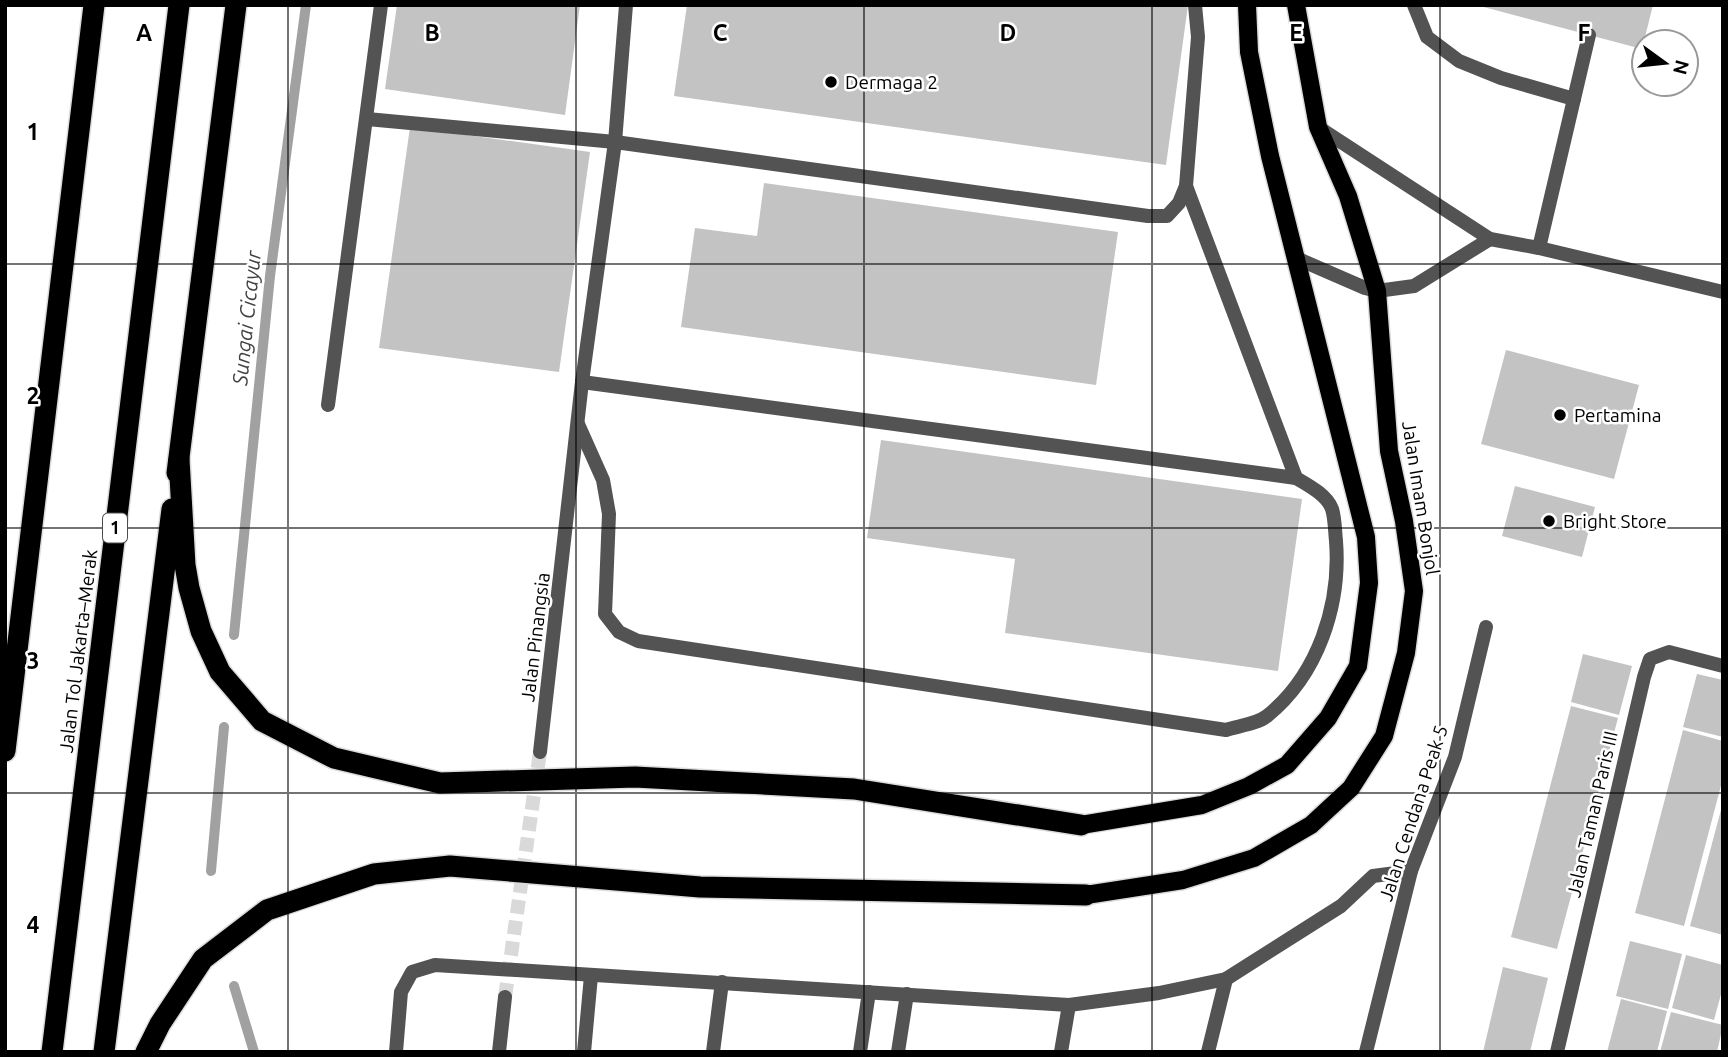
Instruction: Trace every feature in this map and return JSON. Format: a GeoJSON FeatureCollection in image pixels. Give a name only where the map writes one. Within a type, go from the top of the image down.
{"type":"FeatureCollection","features":[{"type":"Feature","properties":{"kind":"highway"},"geometry":{"type":"LineString","coordinates":[[5,751],[94,5]]}},
{"type":"Feature","properties":{"kind":"highway","name":"Jalan Tol Jakarta–Merak"},"geometry":{"type":"LineString","coordinates":[[52,1052],[179,5]]}},
{"type":"Feature","properties":{"kind":"highway"},"geometry":{"type":"LineString","coordinates":[[104,1052],[236,5]]}},
{"type":"Feature","properties":{"kind":"highway"},"geometry":{"type":"LineString","coordinates":[[179,459],[185,565],[189,588],[201,631],[220,672],[262,721],[334,758],[440,783],[635,777],[853,789],[1082,825]]}},
{"type":"Feature","properties":{"kind":"highway"},"geometry":{"type":"LineString","coordinates":[[146,1052],[160,1024],[203,959],[267,910],[374,874],[450,866],[701,887],[1086,895]]}},
{"type":"Feature","properties":{"kind":"main road"},"geometry":{"type":"LineString","coordinates":[[1082,825],[1202,805],[1248,786],[1287,765],[1328,718],[1358,666],[1370,583],[1366,537],[1254,79],[1249,52],[1247,5]]}},
{"type":"Feature","properties":{"kind":"main road","name":"Jalan Imam Bonjol"},"geometry":{"type":"LineString","coordinates":[[1086,895],[1183,880],[1254,858],[1311,825],[1352,788],[1384,736],[1406,653],[1414,591],[1404,521],[1389,451],[1377,291],[1348,196],[1318,127],[1296,5]]}},
{"type":"Feature","properties":{"kind":"street"},"geometry":{"type":"LineString","coordinates":[[328,405],[381,5]]}},
{"type":"Feature","properties":{"kind":"street","name":"Jalan Pinangsia"},"geometry":{"type":"LineString","coordinates":[[540,752],[568,526],[582,382],[615,142],[626,5]]}},
{"type":"Feature","properties":{"kind":"street"},"geometry":{"type":"LineString","coordinates":[[367,118],[615,142],[1148,216],[1167,216],[1179,203],[1185,186],[1198,37],[1195,5]]}},
{"type":"Feature","properties":{"kind":"street"},"geometry":{"type":"LineString","coordinates":[[1414,5],[1427,37],[1459,61],[1501,78],[1574,99]]}},
{"type":"Feature","properties":{"kind":"street"},"geometry":{"type":"LineString","coordinates":[[1539,248],[1589,35]]}},
{"type":"Feature","properties":{"kind":"street"},"geometry":{"type":"LineString","coordinates":[[1318,127],[1490,239],[1723,292]]}},
{"type":"Feature","properties":{"kind":"street"},"geometry":{"type":"LineString","coordinates":[[1185,186],[1296,478]]}},
{"type":"Feature","properties":{"kind":"street"},"geometry":{"type":"LineString","coordinates":[[1296,258],[1377,291],[1414,286],[1490,239]]}},
{"type":"Feature","properties":{"kind":"street"},"geometry":{"type":"LineString","coordinates":[[578,424],[603,480],[609,514],[605,614],[620,632],[638,641],[1226,730],[1265,718],[1295,688],[1317,652],[1332,603],[1338,565],[1332,508],[1323,497],[1296,478],[582,382]]}},
{"type":"Feature","properties":{"kind":"street","name":"Jalan Cendana Peak 5"},"geometry":{"type":"LineString","coordinates":[[1366,1052],[1410,871],[1455,757],[1486,627]]}},
{"type":"Feature","properties":{"kind":"street","name":"Jalan Taman Paris III"},"geometry":{"type":"LineString","coordinates":[[1557,1052],[1650,659],[1669,652],[1723,666]]}},
{"type":"Feature","properties":{"kind":"street"},"geometry":{"type":"LineString","coordinates":[[396,1052],[401,992],[412,972],[435,965],[1069,1005],[1159,993],[1226,979],[1341,906],[1373,876],[1410,871]]}},
{"type":"Feature","properties":{"kind":"street"},"geometry":{"type":"LineString","coordinates":[[584,1052],[591,976]]}},
{"type":"Feature","properties":{"kind":"street"},"geometry":{"type":"LineString","coordinates":[[1208,1052],[1226,979]]}},
{"type":"Feature","properties":{"kind":"street"},"geometry":{"type":"LineString","coordinates":[[713,1052],[722,982]]}},
{"type":"Feature","properties":{"kind":"street"},"geometry":{"type":"LineString","coordinates":[[860,1052],[869,992]]}},
{"type":"Feature","properties":{"kind":"street"},"geometry":{"type":"LineString","coordinates":[[898,1052],[907,994]]}},
{"type":"Feature","properties":{"kind":"street"},"geometry":{"type":"LineString","coordinates":[[499,1052],[505,997]]}},
{"type":"Feature","properties":{"kind":"street"},"geometry":{"type":"LineString","coordinates":[[1061,1052],[1069,1005]]}},
{"type":"Feature","properties":{"kind":"building"},"geometry":{"type":"Polygon","coordinates":[[[397,5],[580,5],[565,115],[385,89],[397,5]]]}},
{"type":"Feature","properties":{"kind":"building"},"geometry":{"type":"Polygon","coordinates":[[[687,5],[1188,5],[1166,165],[674,96],[687,5]]]}},
{"type":"Feature","properties":{"kind":"building"},"geometry":{"type":"Polygon","coordinates":[[[1476,5],[1653,5],[1647,28],[1630,28],[1630,46],[1476,5]]]}},
{"type":"Feature","properties":{"kind":"building"},"geometry":{"type":"Polygon","coordinates":[[[410,127],[590,152],[559,372],[379,348],[410,127]]]}},
{"type":"Feature","properties":{"kind":"building"},"geometry":{"type":"Polygon","coordinates":[[[764,183],[1118,232],[1096,385],[681,327],[695,228],[757,236],[764,183]]]}},
{"type":"Feature","properties":{"kind":"building","name":"Pertamina"},"geometry":{"type":"Polygon","coordinates":[[[1506,350],[1639,385],[1614,479],[1481,444],[1506,350]]]}},
{"type":"Feature","properties":{"kind":"building"},"geometry":{"type":"Polygon","coordinates":[[[881,440],[1302,499],[1278,671],[1005,633],[1015,559],[867,538],[881,440]]]}},
{"type":"Feature","properties":{"kind":"building","name":"Bright Store"},"geometry":{"type":"Polygon","coordinates":[[[1515,486],[1595,507],[1582,557],[1502,536],[1515,486]]]}},
{"type":"Feature","properties":{"kind":"building"},"geometry":{"type":"Polygon","coordinates":[[[1583,654],[1632,666],[1619,715],[1571,702],[1583,654]]]}},
{"type":"Feature","properties":{"kind":"building"},"geometry":{"type":"Polygon","coordinates":[[[1697,674],[1723,680],[1723,737],[1683,727],[1697,674]]]}},
{"type":"Feature","properties":{"kind":"building"},"geometry":{"type":"Polygon","coordinates":[[[1571,706],[1618,718],[1557,949],[1511,937],[1571,706]]]}},
{"type":"Feature","properties":{"kind":"building"},"geometry":{"type":"Polygon","coordinates":[[[1683,730],[1723,741],[1723,778],[1684,926],[1635,913],[1683,730]]]}},
{"type":"Feature","properties":{"kind":"building"},"geometry":{"type":"Polygon","coordinates":[[[1723,807],[1723,935],[1690,926],[1723,807]]]}},
{"type":"Feature","properties":{"kind":"building"},"geometry":{"type":"Polygon","coordinates":[[[1630,941],[1682,954],[1668,1009],[1616,996],[1630,941]]]}},
{"type":"Feature","properties":{"kind":"building"},"geometry":{"type":"Polygon","coordinates":[[[1686,955],[1723,965],[1723,987],[1714,1020],[1672,1008],[1686,955]]]}},
{"type":"Feature","properties":{"kind":"building"},"geometry":{"type":"Polygon","coordinates":[[[1503,967],[1548,978],[1530,1052],[1483,1052],[1503,967]]]}},
{"type":"Feature","properties":{"kind":"building"},"geometry":{"type":"Polygon","coordinates":[[[1621,999],[1667,1011],[1657,1052],[1607,1052],[1621,999]]]}},
{"type":"Feature","properties":{"kind":"building"},"geometry":{"type":"Polygon","coordinates":[[[1671,1012],[1723,1025],[1717,1052],[1660,1052],[1671,1012]]]}},
{"type":"Feature","properties":{"kind":"waterway","name":"Sungai Cicayur"},"geometry":{"type":"LineString","coordinates":[[234,635],[270,276],[306,5]]}},
{"type":"Feature","properties":{"kind":"waterway","name":"Sungai Cicayur"},"geometry":{"type":"LineString","coordinates":[[211,871],[224,727]]}},
{"type":"Feature","properties":{"kind":"waterway","name":"Sungai Cicayur"},"geometry":{"type":"LineString","coordinates":[[234,986],[254,1052]]}},
{"type":"Feature","properties":{"kind":"tunnel"},"geometry":{"type":"LineString","coordinates":[[505,997],[540,752]]}},
{"type":"Feature","properties":{"kind":"place","name":"Dermaga 2"},"geometry":{"type":"Point","coordinates":[831,82]}},
{"type":"Feature","properties":{"kind":"place","name":"Pertamina"},"geometry":{"type":"Point","coordinates":[1560,415]}},
{"type":"Feature","properties":{"kind":"place","name":"Bright Store"},"geometry":{"type":"Point","coordinates":[1549,521]}}]}
